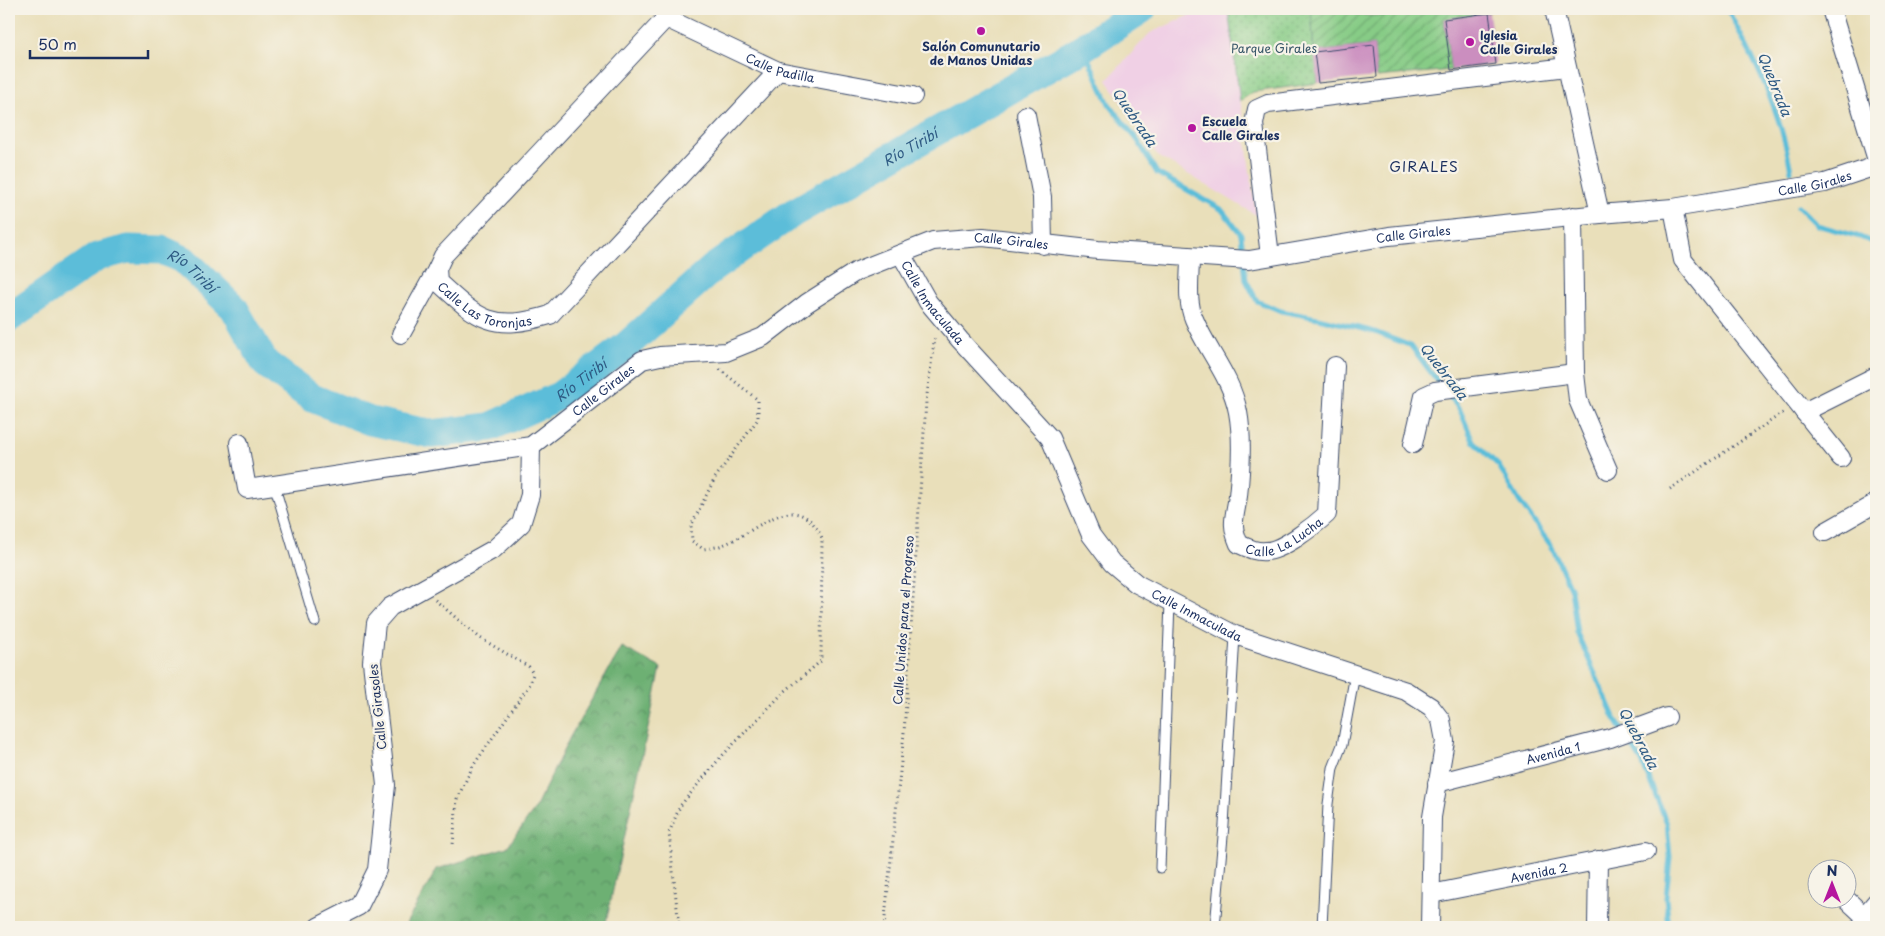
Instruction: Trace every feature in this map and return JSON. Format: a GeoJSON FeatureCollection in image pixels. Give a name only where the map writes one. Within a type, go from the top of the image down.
{"type":"FeatureCollection","features":[{"type":"Feature","properties":{"kind":"street"},"geometry":{"type":"LineString","coordinates":[[1554,9],[1600,214]]}},
{"type":"Feature","properties":{"kind":"street"},"geometry":{"type":"LineString","coordinates":[[1831,9],[1876,157]]}},
{"type":"Feature","properties":{"kind":"street","name":"Calle Padilla"},"geometry":{"type":"LineString","coordinates":[[664,13],[778,71],[912,96]]}},
{"type":"Feature","properties":{"kind":"street","name":"Calle Las Toronjas"},"geometry":{"type":"LineString","coordinates":[[664,13],[443,256],[437,269],[438,282],[462,304],[483,319],[502,324],[530,321],[550,315],[778,71]]}},
{"type":"Feature","properties":{"kind":"street"},"geometry":{"type":"LineString","coordinates":[[1270,256],[1254,124],[1256,109],[1268,104],[1566,67]]}},
{"type":"Feature","properties":{"kind":"street"},"geometry":{"type":"LineString","coordinates":[[1026,116],[1042,197],[1043,245]]}},
{"type":"Feature","properties":{"kind":"street","name":"Calle Girales"},"geometry":{"type":"LineString","coordinates":[[239,444],[247,489],[531,446],[642,360],[669,355],[702,355],[726,352],[762,336],[807,303],[857,271],[933,241],[983,237],[1043,245],[1190,258],[1249,260],[1389,236],[1573,216],[1673,208],[1825,183],[1876,166]]}},
{"type":"Feature","properties":{"kind":"street"},"geometry":{"type":"LineString","coordinates":[[1673,208],[1683,260],[1841,458]]}},
{"type":"Feature","properties":{"kind":"street"},"geometry":{"type":"LineString","coordinates":[[1573,216],[1574,373],[1578,400],[1608,470]]}},
{"type":"Feature","properties":{"kind":"street","name":"Calle Inmaculada"},"geometry":{"type":"LineString","coordinates":[[902,254],[928,302],[1050,438],[1091,534],[1112,563],[1137,584],[1170,603],[1235,635],[1406,691],[1431,706],[1440,720],[1445,741],[1437,783],[1430,844],[1430,927]]}},
{"type":"Feature","properties":{"kind":"street","name":"Calle La Lucha"},"geometry":{"type":"LineString","coordinates":[[1190,258],[1189,301],[1194,318],[1228,380],[1238,411],[1241,443],[1238,496],[1232,529],[1239,544],[1253,551],[1268,551],[1314,527],[1326,514],[1335,366]]}},
{"type":"Feature","properties":{"kind":"street"},"geometry":{"type":"LineString","coordinates":[[401,334],[437,269]]}},
{"type":"Feature","properties":{"kind":"street"},"geometry":{"type":"LineString","coordinates":[[1413,444],[1424,396],[1435,390],[1574,373]]}},
{"type":"Feature","properties":{"kind":"street"},"geometry":{"type":"LineString","coordinates":[[1801,408],[1876,376]]}},
{"type":"Feature","properties":{"kind":"street","name":"Calle Girasoles"},"geometry":{"type":"LineString","coordinates":[[318,927],[359,906],[377,870],[386,786],[372,662],[376,623],[390,607],[494,549],[521,524],[530,495],[531,446]]}},
{"type":"Feature","properties":{"kind":"street"},"geometry":{"type":"LineString","coordinates":[[1825,532],[1876,503]]}},
{"type":"Feature","properties":{"kind":"street","name":"Avenida 1"},"geometry":{"type":"LineString","coordinates":[[1437,783],[1610,738],[1667,717]]}},
{"type":"Feature","properties":{"kind":"street","name":"Avenida 2"},"geometry":{"type":"LineString","coordinates":[[1431,901],[1598,860],[1646,851]]}},
{"type":"Feature","properties":{"kind":"street"},"geometry":{"type":"LineString","coordinates":[[1597,927],[1598,860]]}},
{"type":"Feature","properties":{"kind":"street"},"geometry":{"type":"LineString","coordinates":[[1431,901],[1442,927]]}},
{"type":"Feature","properties":{"kind":"street"},"geometry":{"type":"LineString","coordinates":[[1853,908],[1865,924],[1876,902]]}},
{"type":"Feature","properties":{"kind":"lane"},"geometry":{"type":"LineString","coordinates":[[273,484],[315,622]]}},
{"type":"Feature","properties":{"kind":"lane"},"geometry":{"type":"LineString","coordinates":[[1160,868],[1170,603]]}},
{"type":"Feature","properties":{"kind":"lane"},"geometry":{"type":"LineString","coordinates":[[1214,927],[1224,825],[1235,635]]}},
{"type":"Feature","properties":{"kind":"lane"},"geometry":{"type":"LineString","coordinates":[[1322,927],[1333,768],[1342,745],[1355,674]]}},
{"type":"Feature","properties":{"kind":"path","name":"Calle Unidos para el Progreso"},"geometry":{"type":"LineString","coordinates":[[884,927],[904,733],[926,402],[938,314]]}},
{"type":"Feature","properties":{"kind":"path"},"geometry":{"type":"LineString","coordinates":[[679,927],[669,833],[680,806],[720,758],[783,692],[821,661],[822,538],[816,524],[805,515],[786,513],[762,523],[726,544],[703,549],[692,541],[690,526],[716,478],[758,419],[758,400],[702,355]]}},
{"type":"Feature","properties":{"kind":"path"},"geometry":{"type":"LineString","coordinates":[[1670,489],[1801,408]]}},
{"type":"Feature","properties":{"kind":"path"},"geometry":{"type":"LineString","coordinates":[[423,589],[480,638],[530,667],[532,674],[530,684],[473,766],[457,799],[452,845]]}},
{"type":"Feature","properties":{"kind":"shaded area","name":"Escuela Calle Girales"},"geometry":{"type":"Polygon","coordinates":[[[1203,9],[1228,9],[1256,215],[1158,156],[1107,80],[1150,33],[1203,9]]]}},
{"type":"Feature","properties":{"kind":"green space"},"geometry":{"type":"Polygon","coordinates":[[[1453,8],[1488,9],[1489,13],[1444,20],[1451,70],[1377,77],[1374,45],[1314,52],[1311,9],[1345,9],[1353,13],[1376,16],[1453,8]]]}},
{"type":"Feature","properties":{"kind":"green space","name":"Parque Girales"},"geometry":{"type":"Polygon","coordinates":[[[1228,9],[1311,9],[1318,83],[1253,92],[1240,101],[1228,9]]]}},
{"type":"Feature","properties":{"kind":"green space"},"geometry":{"type":"Polygon","coordinates":[[[622,647],[661,668],[605,927],[404,927],[437,869],[507,847],[535,809],[570,737],[622,647]]]}},
{"type":"Feature","properties":{"kind":"building","name":"Iglesia Calle Girales"},"geometry":{"type":"Polygon","coordinates":[[[1489,13],[1496,64],[1451,70],[1444,19],[1489,13]]]}},
{"type":"Feature","properties":{"kind":"building"},"geometry":{"type":"Polygon","coordinates":[[[1374,45],[1377,77],[1318,83],[1314,52],[1374,45]]]}},
{"type":"Feature","properties":{"kind":"waterway","name":"Río Tiribí"},"geometry":{"type":"LineString","coordinates":[[9,318],[97,257],[128,249],[162,250],[184,260],[234,308],[265,363],[312,398],[370,421],[432,434],[490,427],[559,396],[627,345],[713,268],[793,213],[1076,52],[1142,9]]}},
{"type":"Feature","properties":{"kind":"waterway","name":"Quebrada"},"geometry":{"type":"LineString","coordinates":[[1727,9],[1748,48],[1774,107],[1787,149],[1791,171]]}},
{"type":"Feature","properties":{"kind":"waterway","name":"Quebrada"},"geometry":{"type":"LineString","coordinates":[[1083,47],[1109,104],[1138,141],[1157,173],[1221,209],[1241,234],[1246,280],[1257,301],[1281,311],[1375,332],[1411,346],[1441,386]]}},
{"type":"Feature","properties":{"kind":"waterway","name":"Quebrada"},"geometry":{"type":"LineString","coordinates":[[1798,206],[1817,225],[1860,237],[1876,244]]}},
{"type":"Feature","properties":{"kind":"waterway","name":"Quebrada"},"geometry":{"type":"LineString","coordinates":[[1447,393],[1460,410],[1473,441],[1499,466],[1519,501],[1552,547],[1571,590],[1577,633],[1614,717],[1642,762],[1667,824],[1670,857],[1666,898],[1669,927]]}},
{"type":"Feature","properties":{"kind":"place","name":"Salón Comunutario de Manos Unidas"},"geometry":{"type":"Point","coordinates":[981,31]}},
{"type":"Feature","properties":{"kind":"place","name":"Iglesia Calle Girales"},"geometry":{"type":"Point","coordinates":[1470,42]}},
{"type":"Feature","properties":{"kind":"place","name":"Escuela Calle Girales"},"geometry":{"type":"Point","coordinates":[1192,128]}},
{"type":"Feature","properties":{"kind":"district","name":"GIRALES"},"geometry":{"type":"Point","coordinates":[1424,166]}}]}
